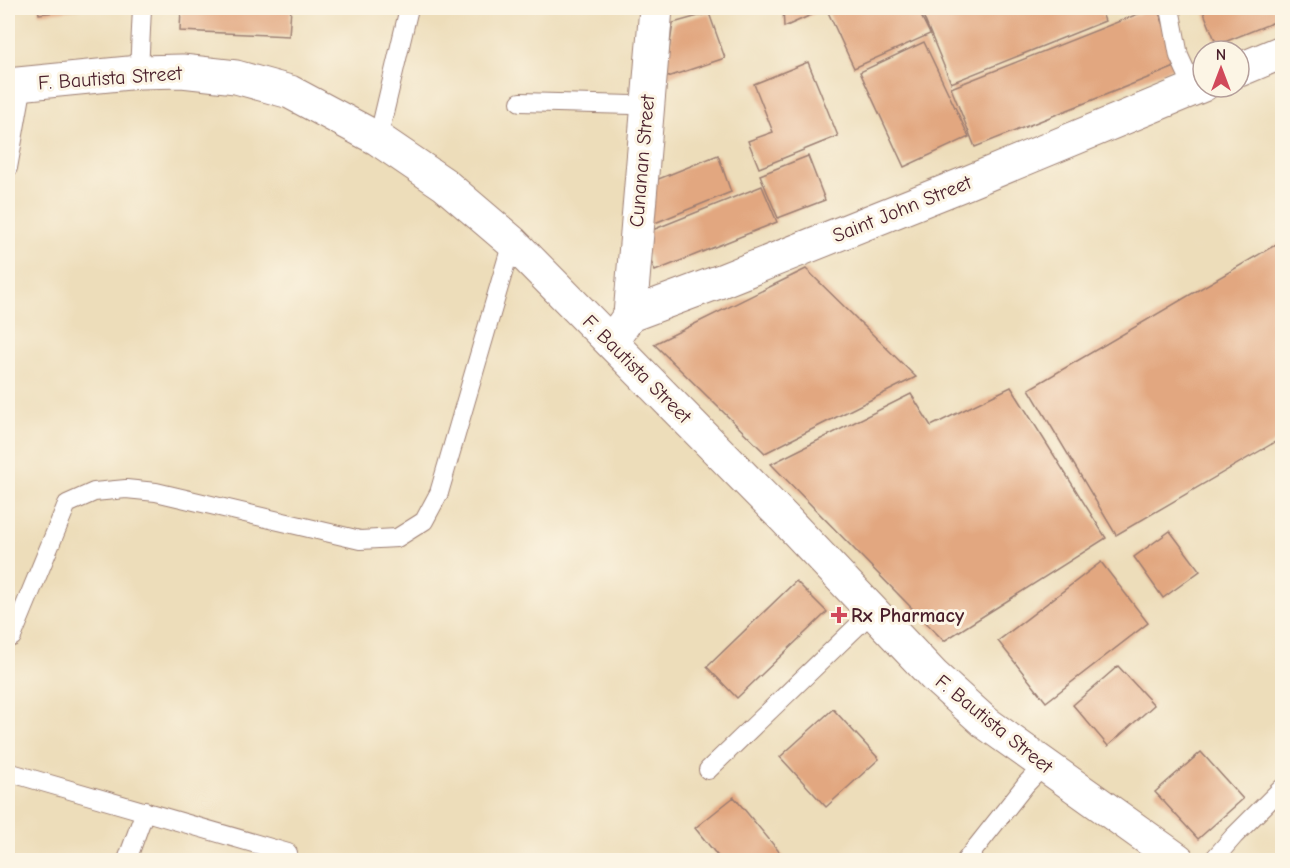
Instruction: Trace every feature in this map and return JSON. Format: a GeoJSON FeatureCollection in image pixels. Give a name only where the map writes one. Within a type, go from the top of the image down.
{"type":"FeatureCollection","features":[{"type":"Feature","properties":{"kind":"main road","name":"Cunanan Street"},"geometry":{"type":"LineString","coordinates":[[630,315],[656,8]]}},
{"type":"Feature","properties":{"kind":"main road"},"geometry":{"type":"LineString","coordinates":[[1251,65],[1282,52]]}},
{"type":"Feature","properties":{"kind":"main road","name":"F. Bautista Street"},"geometry":{"type":"LineString","coordinates":[[15,85],[139,72],[183,71],[236,77],[290,92],[378,139],[444,184],[512,242],[785,519],[934,676],[986,723],[1178,861]]}},
{"type":"Feature","properties":{"kind":"main road","name":"Saint John Street"},"geometry":{"type":"LineString","coordinates":[[630,315],[953,188],[1191,90]]}},
{"type":"Feature","properties":{"kind":"main road"},"geometry":{"type":"LineString","coordinates":[[611,342],[630,315]]}},
{"type":"Feature","properties":{"kind":"lane"},"geometry":{"type":"LineString","coordinates":[[139,72],[142,8]]}},
{"type":"Feature","properties":{"kind":"lane"},"geometry":{"type":"LineString","coordinates":[[378,139],[409,8]]}},
{"type":"Feature","properties":{"kind":"lane"},"geometry":{"type":"LineString","coordinates":[[1170,8],[1179,56],[1191,76]]}},
{"type":"Feature","properties":{"kind":"lane"},"geometry":{"type":"LineString","coordinates":[[8,158],[15,85]]}},
{"type":"Feature","properties":{"kind":"lane"},"geometry":{"type":"LineString","coordinates":[[520,102],[632,105],[647,100]]}},
{"type":"Feature","properties":{"kind":"lane"},"geometry":{"type":"LineString","coordinates":[[12,637],[68,504],[94,492],[126,489],[156,492],[360,540],[397,538],[424,521],[439,493],[512,242]]}},
{"type":"Feature","properties":{"kind":"lane"},"geometry":{"type":"LineString","coordinates":[[708,770],[873,611]]}},
{"type":"Feature","properties":{"kind":"lane"},"geometry":{"type":"LineString","coordinates":[[966,861],[1026,784],[1044,765]]}},
{"type":"Feature","properties":{"kind":"lane"},"geometry":{"type":"LineString","coordinates":[[8,772],[288,852]]}},
{"type":"Feature","properties":{"kind":"lane"},"geometry":{"type":"LineString","coordinates":[[1213,861],[1234,836],[1282,788]]}},
{"type":"Feature","properties":{"kind":"lane"},"geometry":{"type":"LineString","coordinates":[[127,861],[145,812]]}},
{"type":"Feature","properties":{"kind":"building"},"geometry":{"type":"Polygon","coordinates":[[[38,8],[80,8],[80,9],[39,14],[38,8]]]}},
{"type":"Feature","properties":{"kind":"building"},"geometry":{"type":"Polygon","coordinates":[[[181,8],[291,8],[289,36],[180,31],[181,8]]]}},
{"type":"Feature","properties":{"kind":"building"},"geometry":{"type":"Polygon","coordinates":[[[674,8],[771,8],[771,12],[674,10],[674,8]]]}},
{"type":"Feature","properties":{"kind":"building"},"geometry":{"type":"Polygon","coordinates":[[[783,8],[827,8],[784,27],[783,8]]]}},
{"type":"Feature","properties":{"kind":"building"},"geometry":{"type":"Polygon","coordinates":[[[834,8],[917,8],[930,34],[854,68],[827,10],[834,8]]]}},
{"type":"Feature","properties":{"kind":"building"},"geometry":{"type":"Polygon","coordinates":[[[920,8],[1100,8],[1105,21],[951,83],[920,8]]]}},
{"type":"Feature","properties":{"kind":"building"},"geometry":{"type":"Polygon","coordinates":[[[1157,8],[1180,65],[975,147],[951,88],[1157,8]]]}},
{"type":"Feature","properties":{"kind":"building"},"geometry":{"type":"Polygon","coordinates":[[[1202,8],[1278,8],[1282,19],[1232,39],[1215,39],[1202,8]]]}},
{"type":"Feature","properties":{"kind":"building"},"geometry":{"type":"Polygon","coordinates":[[[709,13],[725,58],[665,78],[673,23],[709,13]]]}},
{"type":"Feature","properties":{"kind":"building"},"geometry":{"type":"Polygon","coordinates":[[[924,42],[969,137],[904,167],[860,72],[924,42]]]}},
{"type":"Feature","properties":{"kind":"building"},"geometry":{"type":"Polygon","coordinates":[[[808,62],[838,136],[759,168],[748,141],[773,132],[754,84],[808,62]]]}},
{"type":"Feature","properties":{"kind":"building"},"geometry":{"type":"Polygon","coordinates":[[[718,155],[731,192],[645,227],[651,182],[718,155]]]}},
{"type":"Feature","properties":{"kind":"building"},"geometry":{"type":"Polygon","coordinates":[[[808,156],[825,200],[778,218],[760,175],[808,156]]]}},
{"type":"Feature","properties":{"kind":"building"},"geometry":{"type":"Polygon","coordinates":[[[762,186],[777,222],[655,271],[640,235],[762,186]]]}},
{"type":"Feature","properties":{"kind":"building"},"geometry":{"type":"Polygon","coordinates":[[[1282,241],[1282,438],[1116,535],[1029,389],[1282,241]]]}},
{"type":"Feature","properties":{"kind":"building"},"geometry":{"type":"Polygon","coordinates":[[[806,269],[916,377],[765,453],[654,344],[806,269]]]}},
{"type":"Feature","properties":{"kind":"building"},"geometry":{"type":"Polygon","coordinates":[[[1011,387],[1106,538],[944,641],[771,464],[911,394],[931,426],[1011,387]]]}},
{"type":"Feature","properties":{"kind":"building"},"geometry":{"type":"Polygon","coordinates":[[[1170,531],[1200,571],[1163,598],[1134,557],[1170,531]]]}},
{"type":"Feature","properties":{"kind":"building"},"geometry":{"type":"Polygon","coordinates":[[[1101,562],[1148,623],[1046,702],[998,641],[1101,562]]]}},
{"type":"Feature","properties":{"kind":"building"},"geometry":{"type":"Polygon","coordinates":[[[796,581],[827,612],[737,698],[707,667],[796,581]]]}},
{"type":"Feature","properties":{"kind":"building"},"geometry":{"type":"Polygon","coordinates":[[[1118,666],[1154,705],[1108,746],[1073,705],[1118,666]]]}},
{"type":"Feature","properties":{"kind":"building"},"geometry":{"type":"Polygon","coordinates":[[[833,709],[879,759],[826,807],[780,757],[833,709]]]}},
{"type":"Feature","properties":{"kind":"building"},"geometry":{"type":"Polygon","coordinates":[[[1201,752],[1243,799],[1198,839],[1155,792],[1201,752]]]}},
{"type":"Feature","properties":{"kind":"building"},"geometry":{"type":"Polygon","coordinates":[[[734,797],[786,860],[721,860],[695,828],[734,797]]]}},
{"type":"Feature","properties":{"kind":"place","name":"Rx Pharmacy"},"geometry":{"type":"Point","coordinates":[839,615]}}]}
